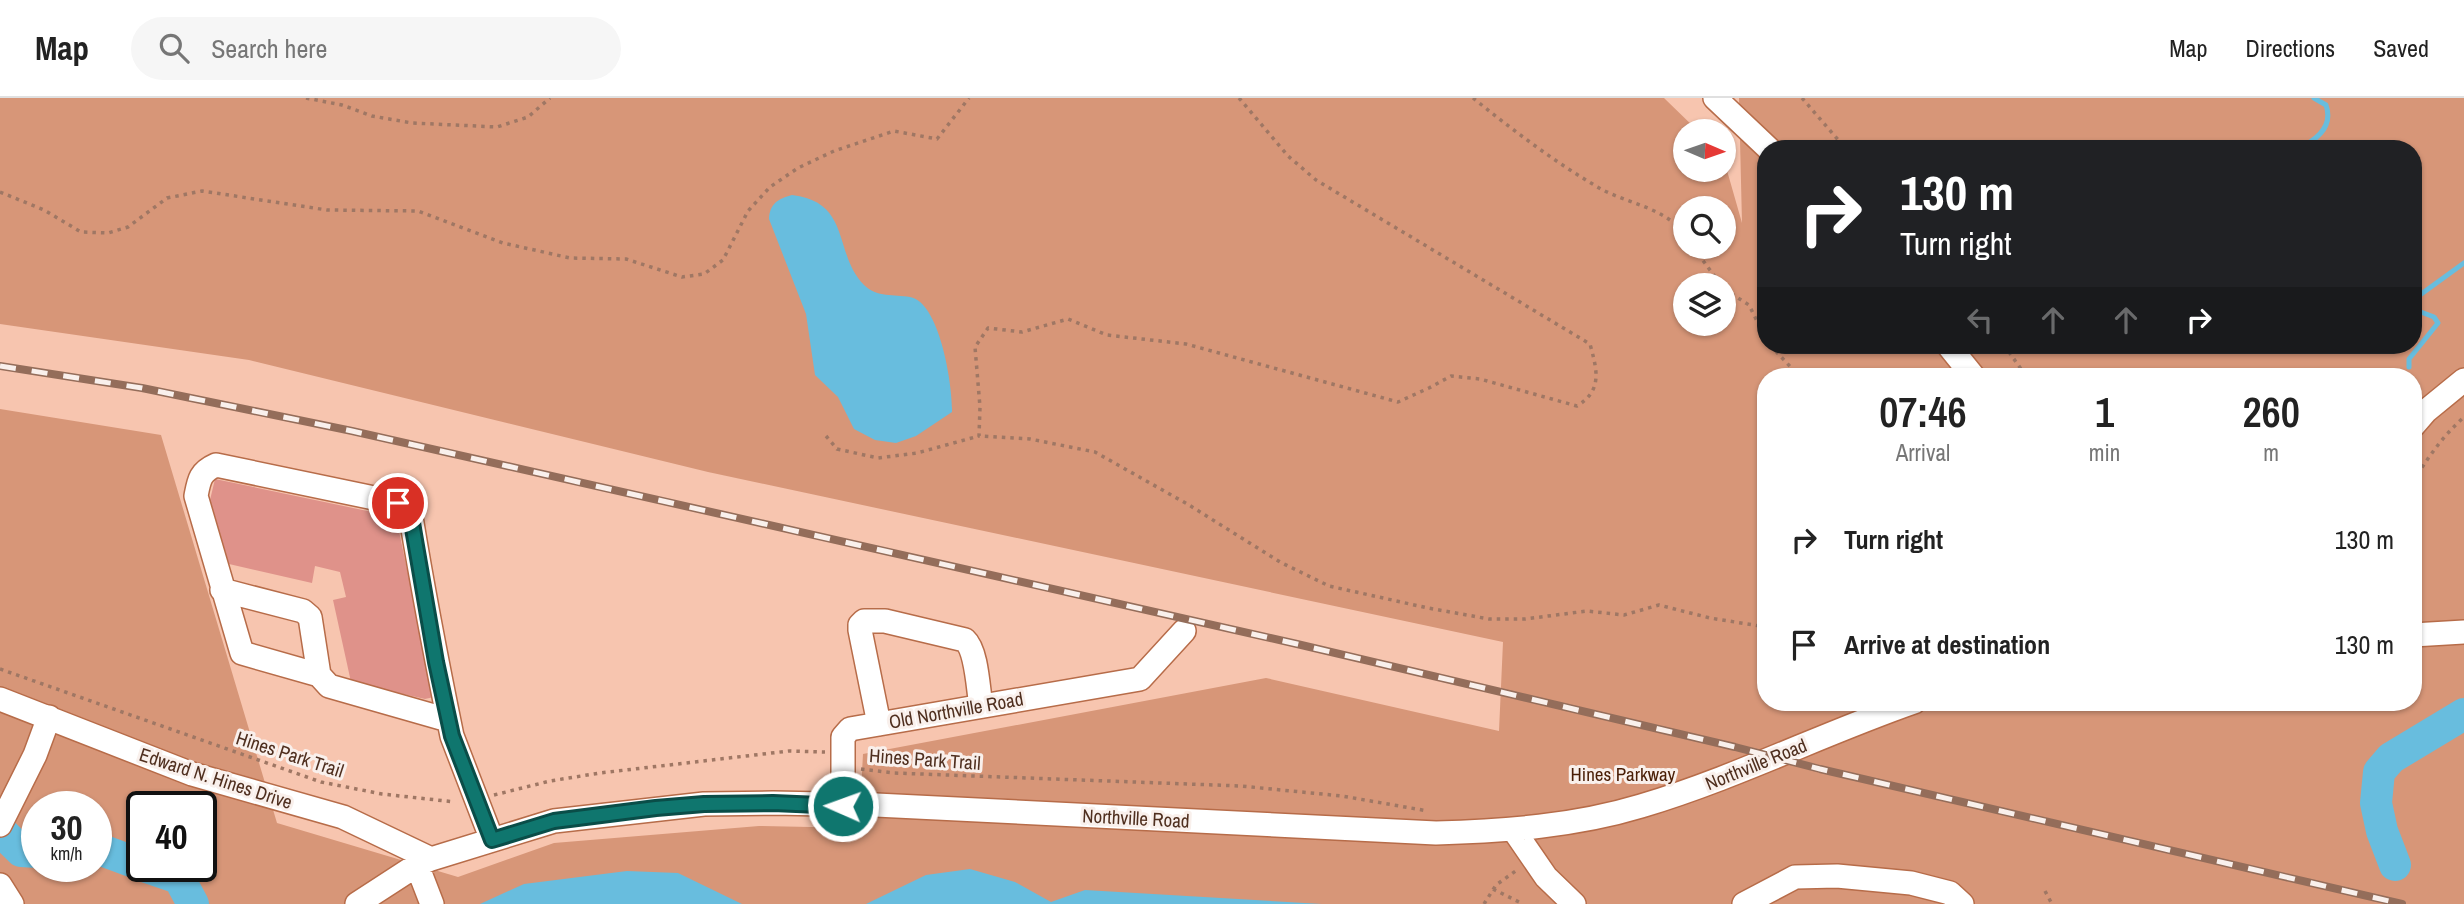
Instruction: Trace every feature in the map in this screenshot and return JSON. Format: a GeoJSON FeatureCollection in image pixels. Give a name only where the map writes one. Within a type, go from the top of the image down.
{"type":"FeatureCollection","features":[{"type":"Feature","properties":{"kind":"street"},"geometry":{"type":"LineString","coordinates":[[1715,98],[1759,140]]}},
{"type":"Feature","properties":{"kind":"street"},"geometry":{"type":"LineString","coordinates":[[1955,354],[1967,368]]}},
{"type":"Feature","properties":{"kind":"street"},"geometry":{"type":"LineString","coordinates":[[2422,416],[2464,380]]}},
{"type":"Feature","properties":{"kind":"street"},"geometry":{"type":"LineString","coordinates":[[448,720],[329,686],[319,675],[242,653],[196,496],[199,477],[207,469],[216,465],[398,503],[411,517],[452,736],[492,840]]}},
{"type":"Feature","properties":{"kind":"street"},"geometry":{"type":"LineString","coordinates":[[222,590],[303,611],[310,617],[319,675]]}},
{"type":"Feature","properties":{"kind":"street"},"geometry":{"type":"LineString","coordinates":[[878,724],[860,631],[860,625],[864,621],[885,621],[969,643],[981,706]]}},
{"type":"Feature","properties":{"kind":"street","name":"Old Northville Road"},"geometry":{"type":"LineString","coordinates":[[843,806],[843,737],[850,729],[1140,679],[1184,631]]}},
{"type":"Feature","properties":{"kind":"street"},"geometry":{"type":"LineString","coordinates":[[2422,634],[2464,632]]}},
{"type":"Feature","properties":{"kind":"street","name":"Edward N. Hines Drive"},"geometry":{"type":"LineString","coordinates":[[0,698],[192,774],[343,817],[424,862]]}},
{"type":"Feature","properties":{"kind":"street","name":"Northville Road"},"geometry":{"type":"LineString","coordinates":[[357,904],[424,862],[554,821],[704,804],[876,805],[1436,833],[1513,829],[1569,822],[1640,807],[1698,788],[1891,711]]}},
{"type":"Feature","properties":{"kind":"street"},"geometry":{"type":"LineString","coordinates":[[0,825],[35,755],[49,717]]}},
{"type":"Feature","properties":{"kind":"street"},"geometry":{"type":"LineString","coordinates":[[1513,829],[1546,877],[1573,904]]}},
{"type":"Feature","properties":{"kind":"street"},"geometry":{"type":"LineString","coordinates":[[424,862],[432,904]]}},
{"type":"Feature","properties":{"kind":"street"},"geometry":{"type":"LineString","coordinates":[[1744,904],[1795,877],[1837,876],[1912,883],[1950,893],[1962,904]]}},
{"type":"Feature","properties":{"kind":"street"},"geometry":{"type":"LineString","coordinates":[[0,885],[12,904]]}},
{"type":"Feature","properties":{"kind":"path"},"geometry":{"type":"LineString","coordinates":[[306,98],[342,105],[372,116],[412,123],[497,127],[528,117],[550,98]]}},
{"type":"Feature","properties":{"kind":"path"},"geometry":{"type":"LineString","coordinates":[[0,192],[44,210],[82,232],[108,233],[128,227],[167,198],[202,191],[327,210],[418,211],[503,243],[570,258],[626,259],[682,276],[704,274],[723,260],[748,211],[770,187],[798,168],[834,151],[894,131],[937,139],[969,98]]}},
{"type":"Feature","properties":{"kind":"path"},"geometry":{"type":"LineString","coordinates":[[979,436],[980,407],[975,347],[988,328],[1022,332],[1068,319],[1107,335],[1186,344],[1398,402],[1451,376],[1480,379],[1577,406],[1590,398],[1598,372],[1590,344],[1316,180],[1289,156],[1239,98]]}},
{"type":"Feature","properties":{"kind":"path"},"geometry":{"type":"LineString","coordinates":[[1474,98],[1527,141],[1603,190],[1642,205],[1673,223]]}},
{"type":"Feature","properties":{"kind":"path"},"geometry":{"type":"LineString","coordinates":[[1802,98],[1838,140]]}},
{"type":"Feature","properties":{"kind":"path"},"geometry":{"type":"LineString","coordinates":[[1736,296],[1749,305],[1757,321]]}},
{"type":"Feature","properties":{"kind":"path"},"geometry":{"type":"LineString","coordinates":[[1778,354],[1792,368]]}},
{"type":"Feature","properties":{"kind":"path"},"geometry":{"type":"LineString","coordinates":[[2422,467],[2448,432],[2464,417]]}},
{"type":"Feature","properties":{"kind":"path"},"geometry":{"type":"LineString","coordinates":[[826,436],[838,449],[878,458],[917,453],[979,436],[1030,439],[1095,452],[1189,505],[1280,562],[1329,586],[1428,608],[1489,619],[1525,620],[1587,611],[1624,615],[1659,605],[1710,618],[1757,626]]}},
{"type":"Feature","properties":{"kind":"path","name":"Hines Park Trail"},"geometry":{"type":"LineString","coordinates":[[0,669],[321,782],[382,794],[461,802],[562,779],[789,751],[828,752],[863,770],[894,773],[1241,786],[1342,796],[1434,812]]}},
{"type":"Feature","properties":{"kind":"path"},"geometry":{"type":"LineString","coordinates":[[1484,904],[1493,889],[1511,874],[1535,861]]}},
{"type":"Feature","properties":{"kind":"path"},"geometry":{"type":"LineString","coordinates":[[1493,889],[1523,904]]}},
{"type":"Feature","properties":{"kind":"path"},"geometry":{"type":"LineString","coordinates":[[2045,891],[2052,904]]}},
{"type":"Feature","properties":{"kind":"green space","name":"Hines Parkway"},"geometry":{"type":"Polygon","coordinates":[[[0,98],[1664,98],[1686,119],[1673,119],[1673,182],[1730,182],[1734,196],[1673,196],[1673,259],[1736,259],[1736,202],[1742,223],[1739,98],[2464,98],[2464,904],[0,904],[0,409],[161,435],[277,823],[458,877],[554,843],[759,826],[859,828],[863,754],[1266,678],[1499,731],[1503,642],[708,472],[249,360],[0,324],[0,98]]]}},
{"type":"Feature","properties":{"kind":"water"},"geometry":{"type":"Polygon","coordinates":[[[792,195],[811,200],[833,218],[854,273],[864,285],[880,294],[910,297],[920,302],[937,329],[947,366],[952,412],[916,436],[896,443],[875,440],[854,429],[838,397],[815,375],[806,314],[769,219],[776,202],[792,195]]]}},
{"type":"Feature","properties":{"kind":"water"},"geometry":{"type":"Polygon","coordinates":[[[970,869],[1015,882],[1051,902],[1085,890],[1322,904],[866,904],[926,875],[970,869]]]}},
{"type":"Feature","properties":{"kind":"water"},"geometry":{"type":"Polygon","coordinates":[[[627,871],[678,873],[742,904],[480,904],[524,884],[627,871]]]}},
{"type":"Feature","properties":{"kind":"building"},"geometry":{"type":"Polygon","coordinates":[[[215,479],[396,517],[434,697],[425,699],[351,682],[333,600],[346,597],[340,572],[315,566],[312,583],[229,564],[210,500],[215,479]]]}},
{"type":"Feature","properties":{"kind":"waterway"},"geometry":{"type":"LineString","coordinates":[[2313,140],[2325,127],[2328,113],[2326,105],[2314,98]]}},
{"type":"Feature","properties":{"kind":"waterway"},"geometry":{"type":"LineString","coordinates":[[2422,293],[2464,263]]}},
{"type":"Feature","properties":{"kind":"waterway"},"geometry":{"type":"LineString","coordinates":[[2422,312],[2434,317],[2438,323],[2422,343]]}},
{"type":"Feature","properties":{"kind":"waterway"},"geometry":{"type":"LineString","coordinates":[[2409,367],[2409,359],[2413,354]]}},
{"type":"Feature","properties":{"kind":"waterway"},"geometry":{"type":"LineString","coordinates":[[2395,865],[2382,831],[2376,803],[2379,772],[2391,758],[2464,714]]}},
{"type":"Feature","properties":{"kind":"waterway"},"geometry":{"type":"LineString","coordinates":[[0,830],[21,851]]}},
{"type":"Feature","properties":{"kind":"waterway"},"geometry":{"type":"LineString","coordinates":[[112,854],[126,859]]}},
{"type":"Feature","properties":{"kind":"waterway"},"geometry":{"type":"LineString","coordinates":[[181,882],[193,904]]}},
{"type":"Feature","properties":{"kind":"railway"},"geometry":{"type":"LineString","coordinates":[[0,366],[142,388],[352,431],[1297,644],[2402,904]]}},
{"type":"Feature","properties":{"kind":"route"},"geometry":{"type":"LineString","coordinates":[[398,503],[411,517],[436,662],[452,736],[492,840],[554,821],[656,808],[773,803],[843,806]]}}]}
